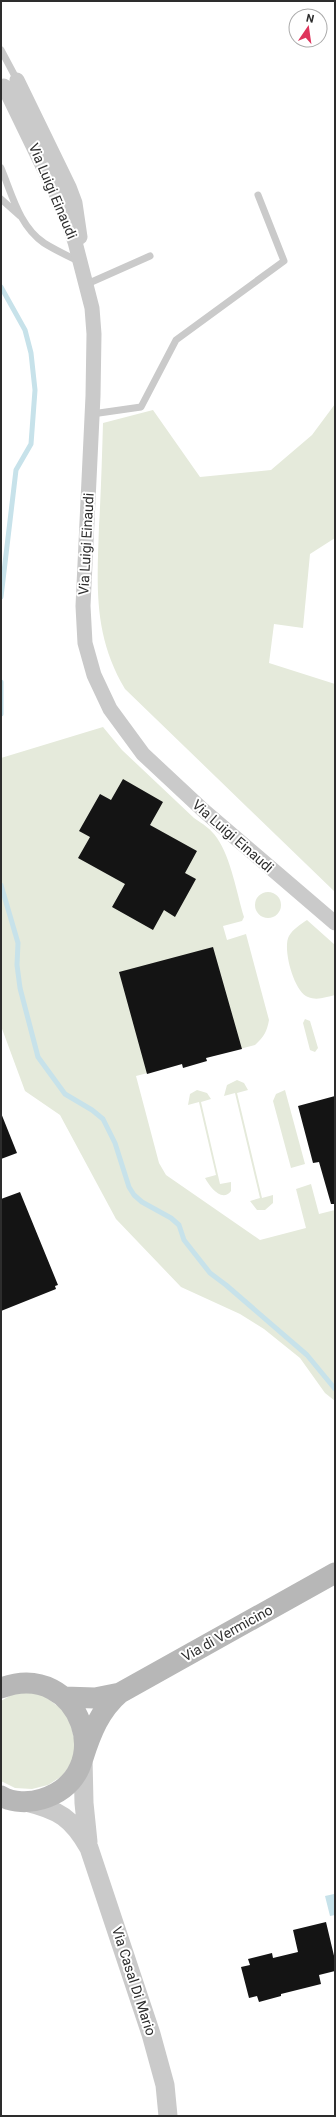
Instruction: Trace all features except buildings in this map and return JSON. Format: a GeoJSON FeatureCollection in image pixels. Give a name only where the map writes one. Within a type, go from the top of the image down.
{"type":"FeatureCollection","features":[{"type":"Feature","properties":{"kind":"main road","name":"Via di Vermicino"},"geometry":{"type":"LineString","coordinates":[[26,1802],[48,1798],[62,1790],[75,1776],[98,1718],[111,1700],[120,1692],[335,1573]]}},
{"type":"Feature","properties":{"kind":"main road"},"geometry":{"type":"LineString","coordinates":[[1,1688],[12,1684],[31,1683],[49,1687],[64,1697],[75,1710],[82,1725],[85,1741],[83,1758]]}},
{"type":"Feature","properties":{"kind":"main road","name":"Via di Vermicino"},"geometry":{"type":"LineString","coordinates":[[64,1697],[95,1698],[120,1692]]}},
{"type":"Feature","properties":{"kind":"main road"},"geometry":{"type":"LineString","coordinates":[[1,1796],[26,1802]]}},
{"type":"Feature","properties":{"kind":"main road"},"geometry":{"type":"LineString","coordinates":[[1,1808],[26,1802]]}},
{"type":"Feature","properties":{"kind":"street","name":"Via Luigi Einaudi"},"geometry":{"type":"LineString","coordinates":[[7,82],[69,187],[75,203],[79,225],[82,264],[94,326],[92,414],[83,619],[87,654],[110,708],[130,739],[160,771],[335,923]]}},
{"type":"Feature","properties":{"kind":"street","name":"Via Casal Di Mario"},"geometry":{"type":"LineString","coordinates":[[83,1758],[84,1803],[89,1848]]}},
{"type":"Feature","properties":{"kind":"street","name":"Via Casal Di Mario"},"geometry":{"type":"LineString","coordinates":[[26,1802],[51,1809],[65,1816],[78,1829],[89,1848],[151,2034],[165,2085],[168,2116]]}},
{"type":"Feature","properties":{"kind":"lane"},"geometry":{"type":"LineString","coordinates":[[1,50],[7,82]]}},
{"type":"Feature","properties":{"kind":"lane"},"geometry":{"type":"LineString","coordinates":[[1,168],[21,218]]}},
{"type":"Feature","properties":{"kind":"lane"},"geometry":{"type":"LineString","coordinates":[[92,414],[141,407],[176,340],[284,261],[258,195]]}},
{"type":"Feature","properties":{"kind":"lane"},"geometry":{"type":"LineString","coordinates":[[1,199],[43,242],[82,264]]}},
{"type":"Feature","properties":{"kind":"lane"},"geometry":{"type":"LineString","coordinates":[[87,284],[150,256]]}},
{"type":"Feature","properties":{"kind":"shaded area"},"geometry":{"type":"Polygon","coordinates":[[[335,404],[335,538],[310,554],[303,628],[274,624],[269,663],[335,684],[335,892],[125,689],[107,649],[102,630],[99,610],[98,569],[103,423],[153,410],[200,477],[271,470],[312,435],[335,404]]]}},
{"type":"Feature","properties":{"kind":"shaded area"},"geometry":{"type":"Polygon","coordinates":[[[103,727],[122,750],[194,818],[212,832],[222,846],[230,866],[244,917],[242,921],[223,926],[227,940],[246,934],[269,1020],[265,1034],[255,1045],[136,1076],[159,1163],[166,1175],[260,1240],[306,1228],[296,1189],[311,1184],[319,1214],[335,1210],[335,1401],[325,1393],[300,1358],[264,1329],[240,1314],[181,1287],[116,1219],[60,1115],[25,1091],[1,1026],[1,758],[103,727]]]}},
{"type":"Feature","properties":{"kind":"shaded area"},"geometry":{"type":"Polygon","coordinates":[[[268,892],[277,896],[281,905],[277,914],[268,918],[259,914],[255,905],[259,896],[268,892]]]}},
{"type":"Feature","properties":{"kind":"shaded area"},"geometry":{"type":"Polygon","coordinates":[[[307,920],[335,945],[335,995],[318,999],[308,997],[298,987],[294,979],[288,959],[287,942],[293,931],[307,920]]]}},
{"type":"Feature","properties":{"kind":"shaded area"},"geometry":{"type":"Polygon","coordinates":[[[305,1019],[310,1021],[318,1048],[315,1052],[310,1050],[303,1023],[305,1019]]]}},
{"type":"Feature","properties":{"kind":"shaded area"},"geometry":{"type":"Polygon","coordinates":[[[237,1080],[244,1083],[248,1090],[237,1093],[262,1198],[273,1195],[273,1203],[265,1210],[257,1210],[250,1201],[260,1198],[235,1093],[224,1096],[227,1085],[237,1080]]]}},
{"type":"Feature","properties":{"kind":"shaded area"},"geometry":{"type":"Polygon","coordinates":[[[197,1090],[207,1093],[211,1099],[201,1102],[220,1184],[231,1182],[231,1191],[228,1194],[220,1195],[210,1186],[205,1178],[216,1175],[199,1102],[188,1105],[190,1094],[197,1090]]]}},
{"type":"Feature","properties":{"kind":"shaded area"},"geometry":{"type":"Polygon","coordinates":[[[285,1090],[305,1164],[291,1168],[273,1101],[276,1094],[285,1090]]]}},
{"type":"Feature","properties":{"kind":"shaded area"},"geometry":{"type":"Polygon","coordinates":[[[28,1692],[43,1695],[68,1714],[76,1746],[72,1762],[62,1776],[48,1785],[32,1789],[15,1788],[1,1781],[1,1701],[13,1694],[28,1692]]]}},
{"type":"Feature","properties":{"kind":"water"},"geometry":{"type":"Polygon","coordinates":[[[334,1894],[335,1915],[330,1916],[325,1896],[334,1894]]]}},
{"type":"Feature","properties":{"kind":"waterway"},"geometry":{"type":"LineString","coordinates":[[1,287],[25,330],[31,353],[35,390],[31,444],[16,470],[1,597]]}},
{"type":"Feature","properties":{"kind":"waterway"},"geometry":{"type":"LineString","coordinates":[[1,682],[1,714]]}},
{"type":"Feature","properties":{"kind":"waterway"},"geometry":{"type":"LineString","coordinates":[[1,885],[18,943],[17,965],[20,988],[38,1057],[65,1094],[92,1110],[103,1119],[115,1143],[129,1187],[134,1195],[142,1202],[171,1218],[179,1225],[184,1240],[210,1273],[307,1355],[335,1389]]}}]}
